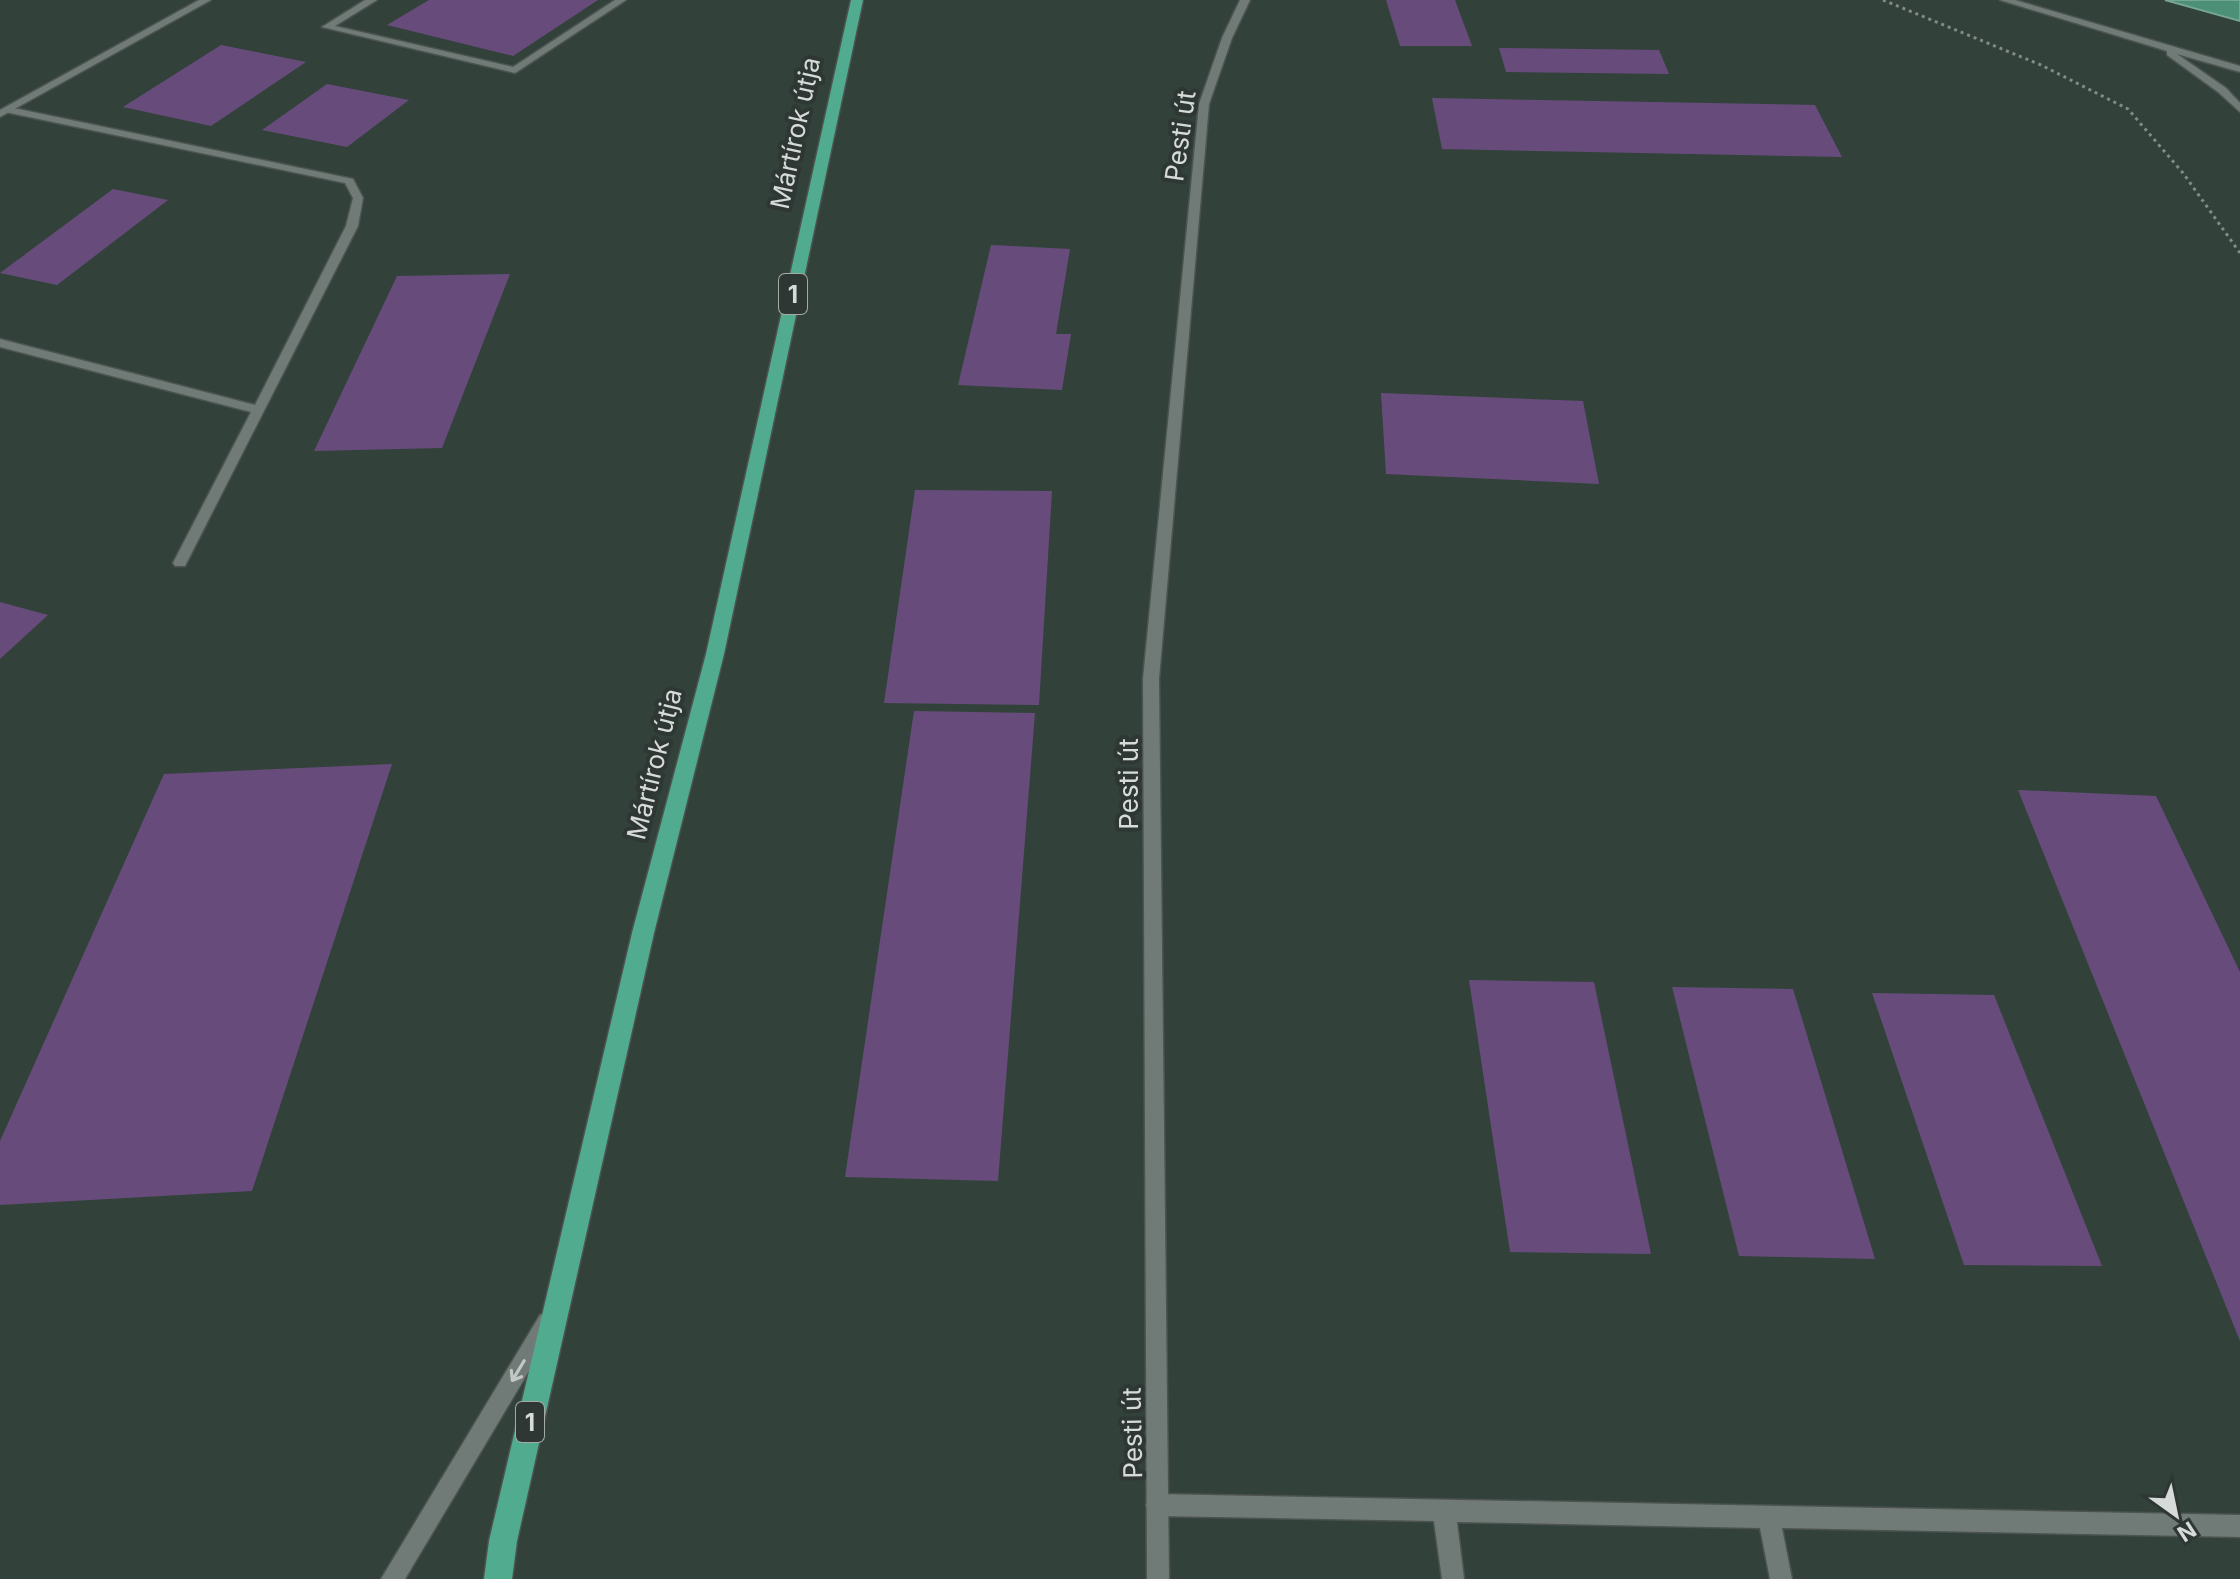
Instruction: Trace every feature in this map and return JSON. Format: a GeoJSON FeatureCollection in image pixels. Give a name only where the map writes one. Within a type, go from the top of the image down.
{"type":"FeatureCollection","features":[{"type":"Feature","properties":{"kind":"main road","name":"Mártírok útja"},"geometry":{"type":"LineString","coordinates":[[498,1579],[503,1541],[643,933],[715,654],[857,0]]}},
{"type":"Feature","properties":{"kind":"main road","name":"Mártírok útja"},"geometry":{"type":"LineString","coordinates":[[490,1579],[503,1541]]}},
{"type":"Feature","properties":{"kind":"street"},"geometry":{"type":"LineString","coordinates":[[4,112],[206,0]]}},
{"type":"Feature","properties":{"kind":"street"},"geometry":{"type":"LineString","coordinates":[[372,0],[327,27],[515,70],[621,0]]}},
{"type":"Feature","properties":{"kind":"street","name":"Pesti út"},"geometry":{"type":"LineString","coordinates":[[1158,1579],[1151,679],[1204,104],[1227,38],[1245,0]]}},
{"type":"Feature","properties":{"kind":"street"},"geometry":{"type":"LineString","coordinates":[[2005,0],[2240,69]]}},
{"type":"Feature","properties":{"kind":"street"},"geometry":{"type":"LineString","coordinates":[[2155,43],[2222,90],[2240,109]]}},
{"type":"Feature","properties":{"kind":"street"},"geometry":{"type":"LineString","coordinates":[[4,112],[349,181],[358,198],[352,226],[180,563]]}},
{"type":"Feature","properties":{"kind":"street"},"geometry":{"type":"LineString","coordinates":[[0,343],[260,410]]}},
{"type":"Feature","properties":{"kind":"street"},"geometry":{"type":"LineString","coordinates":[[392,1579],[558,1304]]}},
{"type":"Feature","properties":{"kind":"street"},"geometry":{"type":"LineString","coordinates":[[1157,1505],[2240,1526]]}},
{"type":"Feature","properties":{"kind":"street"},"geometry":{"type":"LineString","coordinates":[[1444,1510],[1453,1579]]}},
{"type":"Feature","properties":{"kind":"street"},"geometry":{"type":"LineString","coordinates":[[1769,1516],[1781,1579]]}},
{"type":"Feature","properties":{"kind":"path"},"geometry":{"type":"LineString","coordinates":[[1883,0],[2041,65],[2128,109],[2183,173],[2240,253]]}},
{"type":"Feature","properties":{"kind":"shaded area"},"geometry":{"type":"Polygon","coordinates":[[[0,0],[2165,0],[2240,21],[2240,1579],[0,1579],[0,0]]]}},
{"type":"Feature","properties":{"kind":"shaded area"},"geometry":{"type":"Polygon","coordinates":[[[2165,0],[2240,0],[2240,21],[2165,0]]]}},
{"type":"Feature","properties":{"kind":"building"},"geometry":{"type":"Polygon","coordinates":[[[429,0],[598,0],[513,56],[387,25],[429,0]]]}},
{"type":"Feature","properties":{"kind":"building"},"geometry":{"type":"Polygon","coordinates":[[[1386,0],[1455,0],[1472,46],[1400,46],[1386,0]]]}},
{"type":"Feature","properties":{"kind":"building"},"geometry":{"type":"Polygon","coordinates":[[[221,45],[306,62],[211,126],[123,107],[221,45]]]}},
{"type":"Feature","properties":{"kind":"building"},"geometry":{"type":"Polygon","coordinates":[[[1499,48],[1659,50],[1669,74],[1506,72],[1499,48]]]}},
{"type":"Feature","properties":{"kind":"building"},"geometry":{"type":"Polygon","coordinates":[[[327,84],[409,100],[347,147],[262,130],[327,84]]]}},
{"type":"Feature","properties":{"kind":"building"},"geometry":{"type":"Polygon","coordinates":[[[1432,98],[1815,105],[1842,157],[1442,149],[1432,98]]]}},
{"type":"Feature","properties":{"kind":"building"},"geometry":{"type":"Polygon","coordinates":[[[113,189],[168,200],[57,285],[0,273],[113,189]]]}},
{"type":"Feature","properties":{"kind":"building"},"geometry":{"type":"Polygon","coordinates":[[[991,245],[1070,249],[1056,334],[1071,334],[1062,390],[958,385],[991,245]]]}},
{"type":"Feature","properties":{"kind":"building"},"geometry":{"type":"Polygon","coordinates":[[[510,274],[442,448],[314,451],[397,276],[510,274]]]}},
{"type":"Feature","properties":{"kind":"building"},"geometry":{"type":"Polygon","coordinates":[[[1381,393],[1583,401],[1599,484],[1386,474],[1381,393]]]}},
{"type":"Feature","properties":{"kind":"building"},"geometry":{"type":"Polygon","coordinates":[[[915,490],[1052,491],[1039,705],[884,703],[915,490]]]}},
{"type":"Feature","properties":{"kind":"building"},"geometry":{"type":"Polygon","coordinates":[[[0,602],[48,615],[0,659],[0,602]]]}},
{"type":"Feature","properties":{"kind":"building"},"geometry":{"type":"Polygon","coordinates":[[[914,711],[1035,713],[998,1181],[845,1177],[914,711]]]}},
{"type":"Feature","properties":{"kind":"building"},"geometry":{"type":"Polygon","coordinates":[[[392,764],[252,1191],[0,1205],[0,1141],[164,774],[392,764]]]}},
{"type":"Feature","properties":{"kind":"building"},"geometry":{"type":"Polygon","coordinates":[[[2018,790],[2156,796],[2240,972],[2240,1341],[2018,790]]]}},
{"type":"Feature","properties":{"kind":"building"},"geometry":{"type":"Polygon","coordinates":[[[1469,980],[1594,982],[1651,1254],[1510,1252],[1469,980]]]}},
{"type":"Feature","properties":{"kind":"building"},"geometry":{"type":"Polygon","coordinates":[[[1672,987],[1793,989],[1875,1259],[1739,1256],[1672,987]]]}},
{"type":"Feature","properties":{"kind":"building"},"geometry":{"type":"Polygon","coordinates":[[[1872,993],[1994,995],[2102,1266],[1964,1265],[1872,993]]]}}]}
